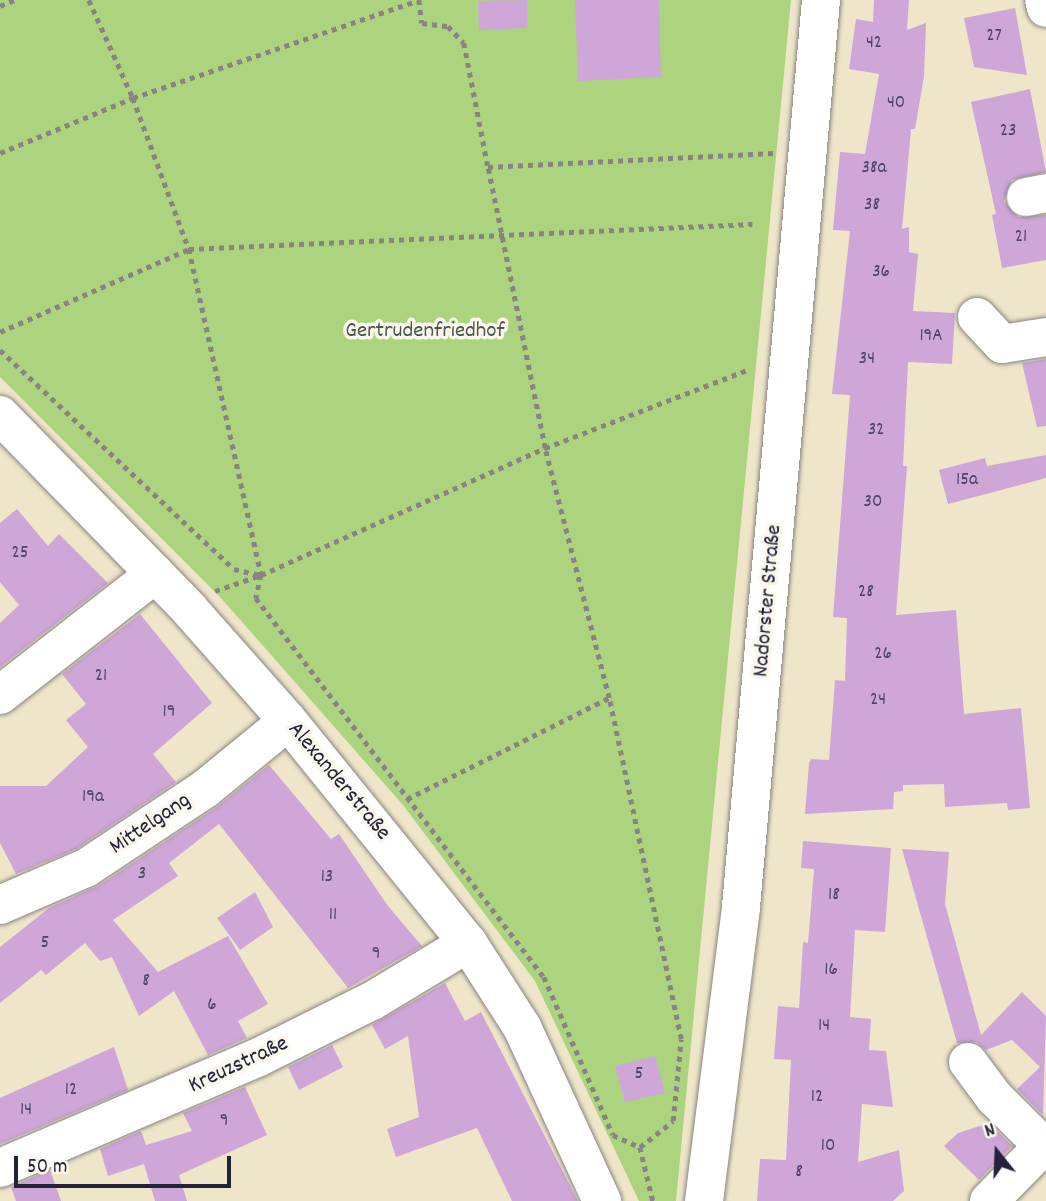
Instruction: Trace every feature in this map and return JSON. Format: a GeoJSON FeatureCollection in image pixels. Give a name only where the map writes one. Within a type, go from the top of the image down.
{"type":"FeatureCollection","features":[{"type":"Feature","properties":{"kind":"street","name":"Nadorster Straße"},"geometry":{"type":"LineString","coordinates":[[704,1201],[743,894],[821,0]]}},
{"type":"Feature","properties":{"kind":"street"},"geometry":{"type":"LineString","coordinates":[[1044,0],[1046,8]]}},
{"type":"Feature","properties":{"kind":"street"},"geometry":{"type":"LineString","coordinates":[[977,317],[1002,344],[1046,337]]}},
{"type":"Feature","properties":{"kind":"street","name":"Alexanderstraße"},"geometry":{"type":"LineString","coordinates":[[0,415],[189,609],[288,722],[456,952],[522,1027],[602,1201]]}},
{"type":"Feature","properties":{"kind":"street"},"geometry":{"type":"LineString","coordinates":[[0,695],[155,574]]}},
{"type":"Feature","properties":{"kind":"street","name":"Mittelgang"},"geometry":{"type":"LineString","coordinates":[[0,905],[86,869],[205,789],[288,722]]}},
{"type":"Feature","properties":{"kind":"street","name":"Kreuzstraße"},"geometry":{"type":"LineString","coordinates":[[0,1168],[244,1064],[456,952]]}},
{"type":"Feature","properties":{"kind":"street"},"geometry":{"type":"LineString","coordinates":[[968,1062],[994,1097],[1045,1145],[989,1201]]}},
{"type":"Feature","properties":{"kind":"path"},"geometry":{"type":"LineString","coordinates":[[0,6],[15,0]]}},
{"type":"Feature","properties":{"kind":"path"},"geometry":{"type":"LineString","coordinates":[[89,0],[133,98],[189,249],[261,575],[256,598],[544,977],[613,1135],[640,1147]]}},
{"type":"Feature","properties":{"kind":"path"},"geometry":{"type":"LineString","coordinates":[[0,153],[133,98],[419,0],[422,23],[448,26],[464,43],[545,448],[609,698],[681,1039],[673,1121],[640,1147]]}},
{"type":"Feature","properties":{"kind":"path"},"geometry":{"type":"LineString","coordinates":[[488,167],[810,150]]}},
{"type":"Feature","properties":{"kind":"path"},"geometry":{"type":"LineString","coordinates":[[0,332],[189,249],[500,233],[752,224]]}},
{"type":"Feature","properties":{"kind":"path"},"geometry":{"type":"LineString","coordinates":[[0,350],[234,569],[261,575]]}},
{"type":"Feature","properties":{"kind":"path"},"geometry":{"type":"LineString","coordinates":[[189,609],[214,591],[261,575],[545,448],[747,370]]}},
{"type":"Feature","properties":{"kind":"path"},"geometry":{"type":"LineString","coordinates":[[407,799],[609,698]]}},
{"type":"Feature","properties":{"kind":"path"},"geometry":{"type":"LineString","coordinates":[[640,1147],[653,1201]]}},
{"type":"Feature","properties":{"kind":"green space","name":"Gertrudenfriedhof"},"geometry":{"type":"Polygon","coordinates":[[[0,0],[791,0],[676,1201],[639,1201],[535,981],[403,805],[221,598],[0,377],[0,0]]]}},
{"type":"Feature","properties":{"kind":"building"},"geometry":{"type":"Polygon","coordinates":[[[527,0],[527,28],[479,30],[478,1],[527,0]]]}},
{"type":"Feature","properties":{"kind":"building"},"geometry":{"type":"Polygon","coordinates":[[[575,0],[659,0],[661,77],[578,81],[575,0]]]}},
{"type":"Feature","properties":{"kind":"building"},"geometry":{"type":"Polygon","coordinates":[[[874,0],[909,0],[907,30],[926,23],[924,76],[915,129],[911,129],[902,229],[909,227],[909,252],[918,254],[913,311],[955,313],[952,364],[908,362],[903,466],[907,466],[896,615],[956,610],[964,714],[1021,708],[1030,808],[1008,810],[1007,803],[945,807],[944,784],[903,785],[903,791],[894,792],[893,809],[805,814],[809,763],[811,759],[829,760],[835,680],[845,681],[847,618],[833,617],[850,395],[832,394],[850,231],[833,230],[840,152],[865,154],[879,74],[849,69],[856,19],[873,22],[874,0]]]}},
{"type":"Feature","properties":{"kind":"building"},"geometry":{"type":"Polygon","coordinates":[[[1015,8],[1027,75],[974,67],[964,18],[1015,8]]]}},
{"type":"Feature","properties":{"kind":"building"},"geometry":{"type":"Polygon","coordinates":[[[1030,89],[1046,172],[1012,180],[1004,201],[1018,217],[1046,215],[1046,260],[1002,268],[992,215],[996,214],[971,102],[1030,89]]]}},
{"type":"Feature","properties":{"kind":"building"},"geometry":{"type":"Polygon","coordinates":[[[1046,359],[1046,426],[1037,427],[1022,363],[1046,359]]]}},
{"type":"Feature","properties":{"kind":"building"},"geometry":{"type":"Polygon","coordinates":[[[1046,455],[1046,478],[948,504],[939,470],[985,458],[987,466],[1046,455]]]}},
{"type":"Feature","properties":{"kind":"building"},"geometry":{"type":"Polygon","coordinates":[[[17,509],[48,546],[59,534],[108,583],[0,667],[0,623],[19,605],[0,582],[0,523],[17,509]]]}},
{"type":"Feature","properties":{"kind":"building"},"geometry":{"type":"Polygon","coordinates":[[[140,614],[212,703],[153,754],[176,782],[76,849],[16,874],[0,843],[0,786],[46,786],[88,747],[66,720],[86,704],[62,674],[140,614]]]}},
{"type":"Feature","properties":{"kind":"building"},"geometry":{"type":"Polygon","coordinates":[[[269,765],[331,839],[339,834],[388,906],[422,946],[348,988],[219,824],[169,863],[178,876],[113,920],[158,972],[228,936],[268,1004],[238,1021],[247,1038],[208,1055],[174,991],[139,1016],[112,957],[100,961],[85,943],[46,975],[41,970],[0,1003],[0,947],[49,908],[98,886],[217,807],[269,765]]]}},
{"type":"Feature","properties":{"kind":"building"},"geometry":{"type":"Polygon","coordinates":[[[803,841],[891,848],[885,932],[855,930],[850,1017],[871,1019],[869,1050],[886,1051],[893,1107],[862,1104],[858,1162],[899,1150],[904,1191],[893,1201],[757,1201],[760,1159],[786,1160],[791,1060],[774,1059],[778,1006],[799,1008],[803,942],[808,943],[814,869],[801,868],[803,841]]]}},
{"type":"Feature","properties":{"kind":"building"},"geometry":{"type":"Polygon","coordinates":[[[902,849],[949,852],[945,904],[981,1035],[1022,992],[1046,1016],[1043,1115],[1017,1089],[1040,1067],[1012,1040],[986,1050],[976,1042],[957,1043],[902,849]]]}},
{"type":"Feature","properties":{"kind":"building"},"geometry":{"type":"Polygon","coordinates":[[[255,892],[273,927],[240,950],[217,918],[255,892]]]}},
{"type":"Feature","properties":{"kind":"building"},"geometry":{"type":"Polygon","coordinates":[[[445,983],[465,1021],[481,1012],[578,1201],[512,1201],[477,1128],[396,1157],[387,1129],[419,1117],[408,1036],[385,1049],[372,1025],[445,983]]]}},
{"type":"Feature","properties":{"kind":"building"},"geometry":{"type":"Polygon","coordinates":[[[332,1045],[343,1067],[299,1090],[288,1067],[332,1045]]]}},
{"type":"Feature","properties":{"kind":"building"},"geometry":{"type":"Polygon","coordinates":[[[114,1047],[128,1090],[0,1144],[0,1098],[114,1047]]]}},
{"type":"Feature","properties":{"kind":"building"},"geometry":{"type":"Polygon","coordinates":[[[655,1056],[665,1093],[625,1102],[615,1066],[655,1056]]]}},
{"type":"Feature","properties":{"kind":"building"},"geometry":{"type":"Polygon","coordinates":[[[245,1087],[267,1135],[179,1175],[187,1201],[155,1201],[144,1164],[108,1176],[100,1149],[141,1131],[146,1145],[192,1131],[183,1113],[245,1087]]]}},
{"type":"Feature","properties":{"kind":"building"},"geometry":{"type":"Polygon","coordinates":[[[989,1123],[1012,1146],[979,1180],[944,1146],[958,1133],[989,1123]]]}},
{"type":"Feature","properties":{"kind":"building"},"geometry":{"type":"Polygon","coordinates":[[[50,1170],[61,1201],[16,1201],[11,1187],[50,1170]]]}}]}
